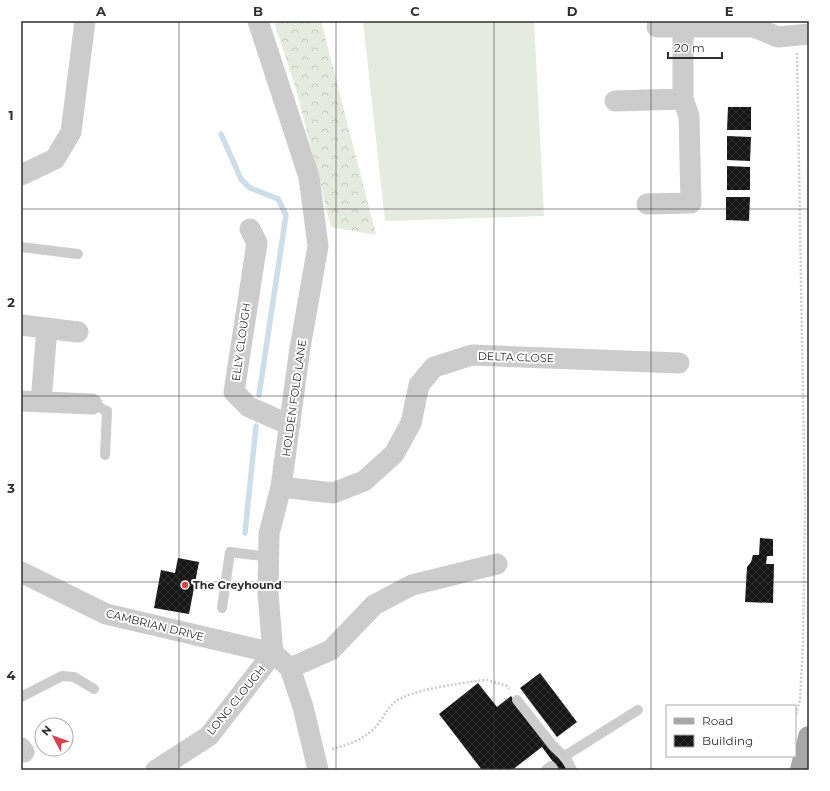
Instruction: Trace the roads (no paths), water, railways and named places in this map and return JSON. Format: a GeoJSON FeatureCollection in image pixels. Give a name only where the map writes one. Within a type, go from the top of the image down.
{"type":"FeatureCollection","features":[{"type":"Feature","properties":{"kind":"main road"},"geometry":{"type":"LineString","coordinates":[[801,770],[808,744]]}},
{"type":"Feature","properties":{"kind":"street"},"geometry":{"type":"LineString","coordinates":[[21,175],[55,159],[71,132],[85,21]]}},
{"type":"Feature","properties":{"kind":"street","name":"HOLDEN FOLD LANE"},"geometry":{"type":"LineString","coordinates":[[258,21],[309,177],[318,246],[300,348],[281,487],[269,534],[268,593],[273,653]]}},
{"type":"Feature","properties":{"kind":"street"},"geometry":{"type":"LineString","coordinates":[[657,24],[683,28],[754,27],[778,37],[803,35]]}},
{"type":"Feature","properties":{"kind":"street"},"geometry":{"type":"LineString","coordinates":[[647,204],[691,203],[689,116],[683,99],[683,28]]}},
{"type":"Feature","properties":{"kind":"street"},"geometry":{"type":"LineString","coordinates":[[615,101],[683,99]]}},
{"type":"Feature","properties":{"kind":"street","name":"ELLY CLOUGH"},"geometry":{"type":"LineString","coordinates":[[250,230],[257,243],[234,392],[249,407],[290,425]]}},
{"type":"Feature","properties":{"kind":"street"},"geometry":{"type":"LineString","coordinates":[[21,324],[78,332]]}},
{"type":"Feature","properties":{"kind":"street"},"geometry":{"type":"LineString","coordinates":[[47,328],[31,401],[92,404]]}},
{"type":"Feature","properties":{"kind":"street","name":"DELTA CLOSE"},"geometry":{"type":"LineString","coordinates":[[281,487],[333,493],[364,481],[394,454],[411,423],[418,385],[434,367],[472,355],[679,363]]}},
{"type":"Feature","properties":{"kind":"street"},"geometry":{"type":"LineString","coordinates":[[290,668],[331,650],[374,605],[412,585],[497,564]]}},
{"type":"Feature","properties":{"kind":"street","name":"CAMBRIAN DRIVE"},"geometry":{"type":"LineString","coordinates":[[21,572],[106,614],[273,653]]}},
{"type":"Feature","properties":{"kind":"street"},"geometry":{"type":"LineString","coordinates":[[273,653],[290,668],[303,707],[316,762]]}},
{"type":"Feature","properties":{"kind":"street","name":"LONG CLOUGH"},"geometry":{"type":"LineString","coordinates":[[156,770],[209,736],[273,653]]}},
{"type":"Feature","properties":{"kind":"lane"},"geometry":{"type":"LineString","coordinates":[[21,247],[78,254]]}},
{"type":"Feature","properties":{"kind":"lane"},"geometry":{"type":"LineString","coordinates":[[92,404],[107,411],[105,455]]}},
{"type":"Feature","properties":{"kind":"lane"},"geometry":{"type":"LineString","coordinates":[[222,608],[230,552],[269,557]]}},
{"type":"Feature","properties":{"kind":"lane"},"geometry":{"type":"LineString","coordinates":[[21,697],[62,676],[74,677],[94,689]]}},
{"type":"Feature","properties":{"kind":"lane"},"geometry":{"type":"LineString","coordinates":[[517,700],[553,746],[566,758],[572,770]]}},
{"type":"Feature","properties":{"kind":"lane"},"geometry":{"type":"LineString","coordinates":[[566,758],[568,754],[638,710]]}},
{"type":"Feature","properties":{"kind":"lane"},"geometry":{"type":"LineString","coordinates":[[546,770],[551,766],[554,770]]}},
{"type":"Feature","properties":{"kind":"waterway"},"geometry":{"type":"LineString","coordinates":[[221,134],[241,179],[250,188],[278,199],[286,215],[259,395]]}},
{"type":"Feature","properties":{"kind":"waterway"},"geometry":{"type":"LineString","coordinates":[[245,533],[256,426]]}},
{"type":"Feature","properties":{"kind":"place","name":"The Greyhound"},"geometry":{"type":"Point","coordinates":[185,585]}}]}
